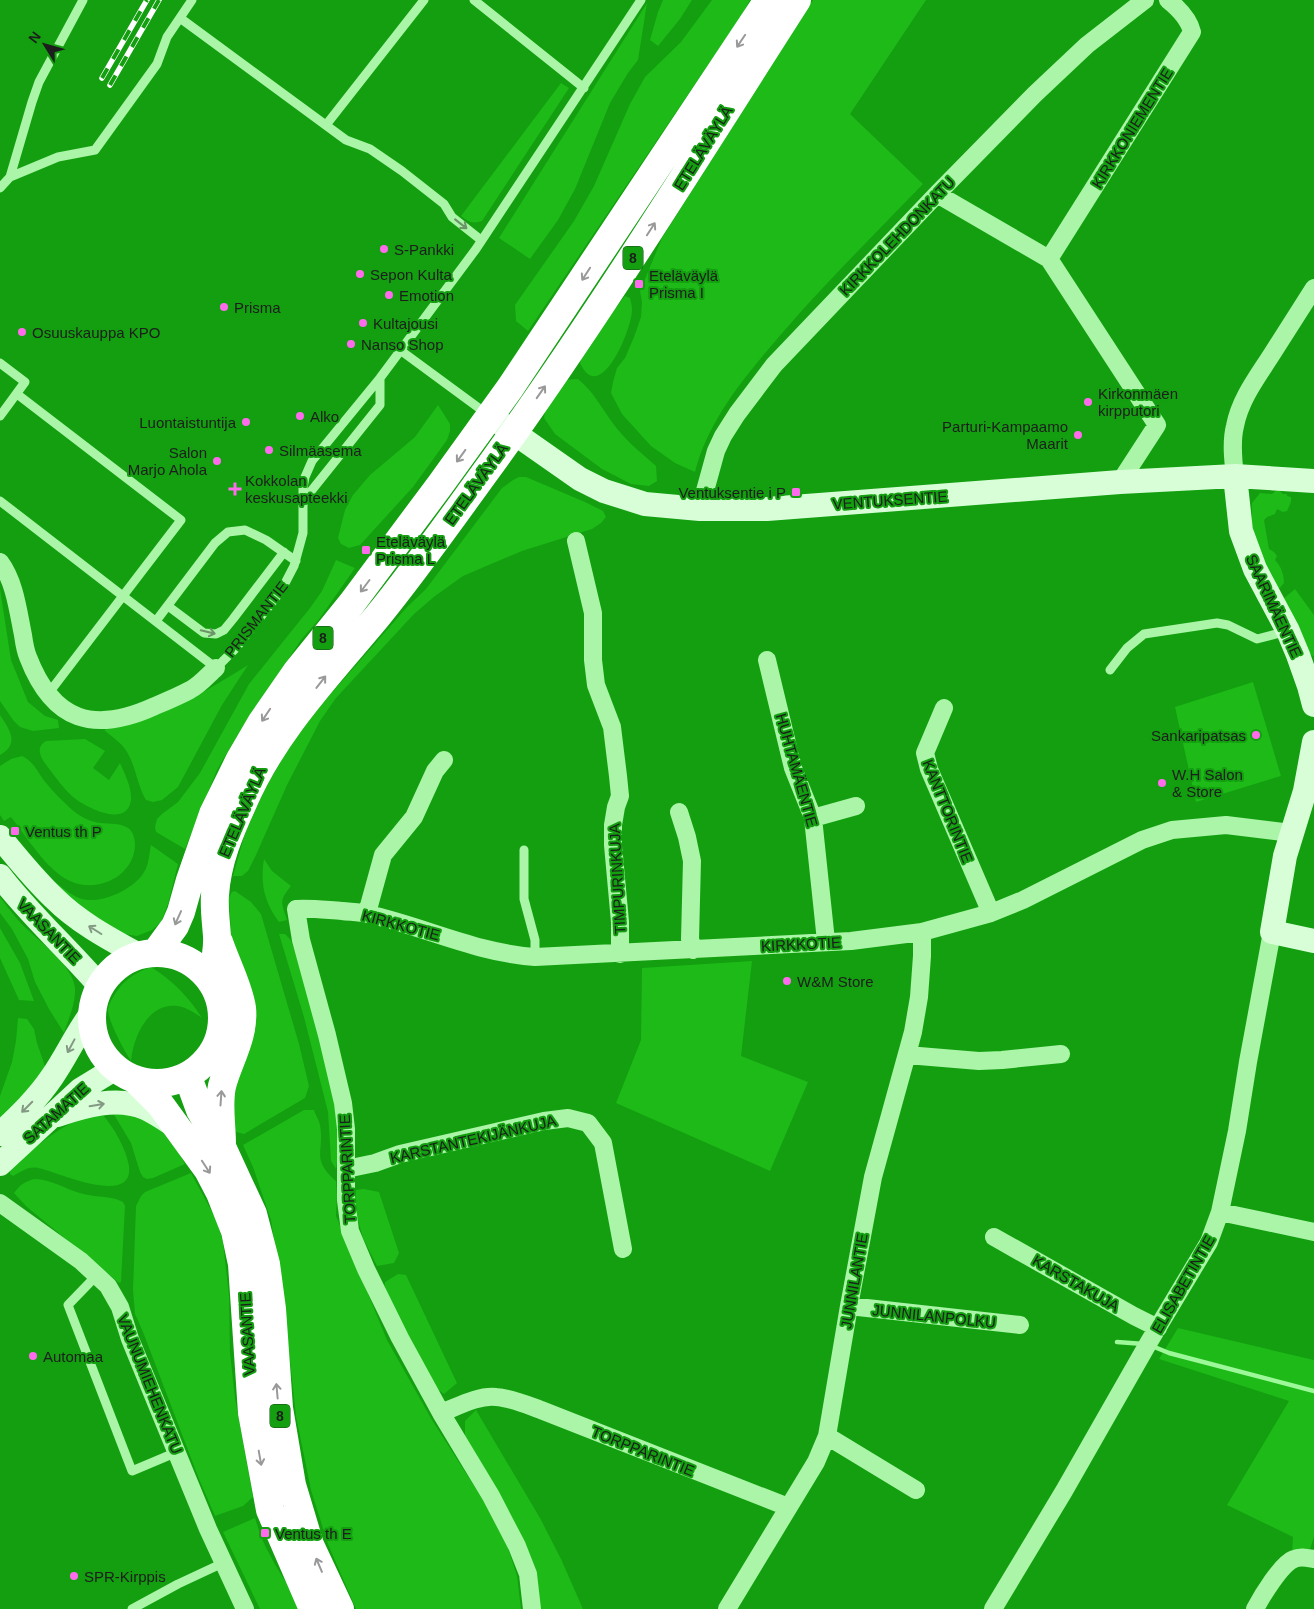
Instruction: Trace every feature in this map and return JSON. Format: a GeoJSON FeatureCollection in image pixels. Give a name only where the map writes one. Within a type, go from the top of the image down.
{"type":"FeatureCollection","features":[{"type":"Feature","properties":{"kind":"highway","name":"ETELÄVÄYLÄ"},"geometry":{"type":"LineString","coordinates":[[147,953],[175,926],[213,814],[240,759],[261,723],[292,678],[377,570],[490,416],[546,335],[768,0]]}},
{"type":"Feature","properties":{"kind":"highway","name":"ETELÄVÄYLÄ"},"geometry":{"type":"LineString","coordinates":[[210,982],[214,967],[217,938],[215,894],[218,872],[223,854],[254,779],[271,748],[327,674],[402,585],[513,432],[623,273],[797,0]]}},
{"type":"Feature","properties":{"kind":"highway"},"geometry":{"type":"LineString","coordinates":[[217,938],[240,996],[242,1010],[242,1022],[238,1040],[222,1089],[220,1111],[222,1147]]}},
{"type":"Feature","properties":{"kind":"highway"},"geometry":{"type":"LineString","coordinates":[[167,952],[183,958],[202,972],[210,982],[218,998],[222,1026],[220,1037],[203,1065],[188,1077],[167,1083],[154,1084],[127,1074],[98,1046],[94,1037],[90,1014],[94,993],[114,968],[123,961],[147,953],[167,952]]}},
{"type":"Feature","properties":{"kind":"highway","name":"VAASANTIE"},"geometry":{"type":"LineString","coordinates":[[127,1074],[160,1104],[208,1170],[220,1192],[235,1231],[242,1264],[252,1413],[268,1500],[313,1609]]}},
{"type":"Feature","properties":{"kind":"highway","name":"VAASANTIE"},"geometry":{"type":"LineString","coordinates":[[188,1077],[200,1110],[222,1147],[253,1214],[266,1264],[272,1309],[279,1408],[292,1485],[310,1545],[340,1609]]}},
{"type":"Feature","properties":{"kind":"main road","name":"VENTUKSENTIE"},"geometry":{"type":"LineString","coordinates":[[490,416],[580,479],[604,491],[645,504],[700,509],[767,509],[1120,482],[1236,476],[1314,481]]}},
{"type":"Feature","properties":{"kind":"main road","name":"SAARIMÄENTIE"},"geometry":{"type":"LineString","coordinates":[[1236,476],[1241,530],[1255,569],[1288,631],[1309,686],[1314,705]]}},
{"type":"Feature","properties":{"kind":"main road"},"geometry":{"type":"LineString","coordinates":[[1291,833],[1305,790],[1314,742]]}},
{"type":"Feature","properties":{"kind":"main road","name":"ELISABETINTIE"},"geometry":{"type":"LineString","coordinates":[[1272,932],[1285,856],[1291,833]]}},
{"type":"Feature","properties":{"kind":"main road","name":"VAASANTIE"},"geometry":{"type":"LineString","coordinates":[[0,837],[28,872],[54,898],[93,929],[147,953]]}},
{"type":"Feature","properties":{"kind":"main road","name":"VAASANTIE"},"geometry":{"type":"LineString","coordinates":[[0,876],[12,892],[78,960],[99,985]]}},
{"type":"Feature","properties":{"kind":"main road"},"geometry":{"type":"LineString","coordinates":[[1272,932],[1314,941]]}},
{"type":"Feature","properties":{"kind":"main road","name":"SATAMATIE"},"geometry":{"type":"LineString","coordinates":[[0,1134],[33,1101],[52,1078],[78,1031],[90,1014]]}},
{"type":"Feature","properties":{"kind":"main road","name":"SATAMATIE"},"geometry":{"type":"LineString","coordinates":[[0,1164],[80,1090],[127,1074]]}},
{"type":"Feature","properties":{"kind":"main road"},"geometry":{"type":"LineString","coordinates":[[50,1117],[80,1108],[118,1103],[144,1108],[178,1128]]}},
{"type":"Feature","properties":{"kind":"street","name":"KIRKKOLEHDONKATU"},"geometry":{"type":"LineString","coordinates":[[700,509],[716,451],[723,436],[736,414],[774,365],[936,194],[1035,94],[1087,45],[1145,0]]}},
{"type":"Feature","properties":{"kind":"street","name":"KIRKKONIEMENTIE"},"geometry":{"type":"LineString","coordinates":[[1050,259],[1192,32],[1190,24],[1168,0]]}},
{"type":"Feature","properties":{"kind":"street"},"geometry":{"type":"LineString","coordinates":[[936,194],[1050,259],[1158,425],[1120,482]]}},
{"type":"Feature","properties":{"kind":"street"},"geometry":{"type":"LineString","coordinates":[[1236,476],[1233,460],[1233,442],[1235,426],[1242,405],[1255,379],[1314,288]]}},
{"type":"Feature","properties":{"kind":"street","name":"TIMPURINKUJA"},"geometry":{"type":"LineString","coordinates":[[576,541],[593,613],[593,660],[596,685],[612,727],[618,776],[620,796],[613,825],[613,845],[620,922],[620,954]]}},
{"type":"Feature","properties":{"kind":"street","name":"PRISMANTIE"},"geometry":{"type":"LineString","coordinates":[[0,562],[8,576],[16,601],[27,655],[39,682],[48,694],[66,710],[79,718],[104,721],[137,714],[192,690],[216,668]]}},
{"type":"Feature","properties":{"kind":"street","name":"HUHTAMÄENTIE"},"geometry":{"type":"LineString","coordinates":[[767,660],[793,768],[813,818],[826,941]]}},
{"type":"Feature","properties":{"kind":"street","name":"KANTTORINTIE"},"geometry":{"type":"LineString","coordinates":[[944,708],[924,753],[928,769],[991,913]]}},
{"type":"Feature","properties":{"kind":"street"},"geometry":{"type":"LineString","coordinates":[[367,914],[383,855],[414,817],[435,771],[444,760]]}},
{"type":"Feature","properties":{"kind":"street"},"geometry":{"type":"LineString","coordinates":[[813,818],[856,806]]}},
{"type":"Feature","properties":{"kind":"street"},"geometry":{"type":"LineString","coordinates":[[679,812],[692,861],[690,939],[693,950]]}},
{"type":"Feature","properties":{"kind":"street","name":"KIRKKOTIE"},"geometry":{"type":"LineString","coordinates":[[296,909],[309,908],[367,914],[488,951],[511,956],[620,954],[851,941],[922,932],[991,913],[1023,900],[1142,840],[1172,830],[1226,825],[1291,833]]}},
{"type":"Feature","properties":{"kind":"street","name":"TORPPARINTIE"},"geometry":{"type":"LineString","coordinates":[[296,909],[301,940],[332,1054],[343,1103],[346,1129],[346,1200],[350,1231],[366,1269],[400,1338],[441,1413],[491,1496],[517,1546],[528,1574],[532,1609]]}},
{"type":"Feature","properties":{"kind":"street","name":"JUNNILANTIE"},"geometry":{"type":"LineString","coordinates":[[727,1609],[816,1462],[827,1436],[848,1306],[873,1178],[913,1032],[919,997],[922,932]]}},
{"type":"Feature","properties":{"kind":"street","name":"ELISABETINTIE"},"geometry":{"type":"LineString","coordinates":[[993,1609],[1069,1483],[1209,1242],[1220,1212],[1237,1131],[1272,932]]}},
{"type":"Feature","properties":{"kind":"street"},"geometry":{"type":"LineString","coordinates":[[907,1055],[1002,1060],[1061,1054]]}},
{"type":"Feature","properties":{"kind":"street","name":"KARSTANTEKIJÄNKUJA"},"geometry":{"type":"LineString","coordinates":[[346,1169],[400,1154],[544,1121],[568,1118],[578,1120],[588,1124],[603,1143],[623,1249]]}},
{"type":"Feature","properties":{"kind":"street","name":"VAUNUMIEHENKATU"},"geometry":{"type":"LineString","coordinates":[[0,1203],[52,1239],[108,1286],[120,1307],[130,1339],[208,1529],[245,1609]]}},
{"type":"Feature","properties":{"kind":"street"},"geometry":{"type":"LineString","coordinates":[[1220,1212],[1314,1232]]}},
{"type":"Feature","properties":{"kind":"street","name":"KARSTAKUJA"},"geometry":{"type":"LineString","coordinates":[[994,1237],[1134,1316],[1151,1339]]}},
{"type":"Feature","properties":{"kind":"street","name":"JUNNILANPOLKU"},"geometry":{"type":"LineString","coordinates":[[848,1306],[1020,1325]]}},
{"type":"Feature","properties":{"kind":"street","name":"TORPPARINTIE"},"geometry":{"type":"LineString","coordinates":[[441,1413],[476,1400],[494,1396],[510,1400],[541,1410],[788,1508]]}},
{"type":"Feature","properties":{"kind":"street"},"geometry":{"type":"LineString","coordinates":[[827,1436],[916,1490]]}},
{"type":"Feature","properties":{"kind":"street"},"geometry":{"type":"LineString","coordinates":[[1255,1609],[1265,1592],[1291,1560],[1296,1558],[1314,1560]]}},
{"type":"Feature","properties":{"kind":"lane"},"geometry":{"type":"LineString","coordinates":[[10,177],[39,82],[82,0]]}},
{"type":"Feature","properties":{"kind":"lane"},"geometry":{"type":"LineString","coordinates":[[0,188],[10,177],[58,157],[95,150],[157,64],[167,37],[192,0]]}},
{"type":"Feature","properties":{"kind":"lane"},"geometry":{"type":"LineString","coordinates":[[326,125],[424,0]]}},
{"type":"Feature","properties":{"kind":"lane"},"geometry":{"type":"LineString","coordinates":[[474,0],[584,88]]}},
{"type":"Feature","properties":{"kind":"lane","name":"PRISMANTIE"},"geometry":{"type":"LineString","coordinates":[[216,668],[236,648],[281,591],[296,561],[303,533],[305,477],[312,461],[380,378],[482,240],[641,0]]}},
{"type":"Feature","properties":{"kind":"lane"},"geometry":{"type":"LineString","coordinates":[[180,18],[346,140],[370,149],[402,171],[444,204],[452,217],[482,240]]}},
{"type":"Feature","properties":{"kind":"lane"},"geometry":{"type":"LineString","coordinates":[[400,350],[490,416]]}},
{"type":"Feature","properties":{"kind":"lane"},"geometry":{"type":"LineString","coordinates":[[0,363],[25,382],[0,416]]}},
{"type":"Feature","properties":{"kind":"lane"},"geometry":{"type":"LineString","coordinates":[[304,500],[380,405],[380,378]]}},
{"type":"Feature","properties":{"kind":"lane"},"geometry":{"type":"LineString","coordinates":[[17,394],[181,520],[48,694]]}},
{"type":"Feature","properties":{"kind":"lane"},"geometry":{"type":"LineString","coordinates":[[0,501],[216,668]]}},
{"type":"Feature","properties":{"kind":"lane"},"geometry":{"type":"LineString","coordinates":[[156,621],[215,543],[228,532],[245,530],[266,540],[296,561]]}},
{"type":"Feature","properties":{"kind":"lane"},"geometry":{"type":"LineString","coordinates":[[168,606],[204,633],[216,634],[224,630],[234,619],[284,552]]}},
{"type":"Feature","properties":{"kind":"lane"},"geometry":{"type":"LineString","coordinates":[[1110,670],[1127,648],[1144,634],[1217,623],[1228,625],[1257,639],[1288,631]]}},
{"type":"Feature","properties":{"kind":"lane"},"geometry":{"type":"LineString","coordinates":[[524,850],[524,899],[535,940],[535,957]]}},
{"type":"Feature","properties":{"kind":"lane"},"geometry":{"type":"LineString","coordinates":[[97,1275],[68,1305],[132,1471],[177,1452]]}},
{"type":"Feature","properties":{"kind":"lane"},"geometry":{"type":"LineString","coordinates":[[132,1609],[178,1584],[224,1563]]}},
{"type":"Feature","properties":{"kind":"green space"},"geometry":{"type":"Polygon","coordinates":[[[663,0],[692,0],[680,19],[658,46],[650,40],[663,0]]]}},
{"type":"Feature","properties":{"kind":"green space"},"geometry":{"type":"Polygon","coordinates":[[[712,0],[750,0],[528,331],[516,321],[515,305],[574,221],[594,186],[630,104],[645,77],[681,42],[712,0]]]}},
{"type":"Feature","properties":{"kind":"green space"},"geometry":{"type":"Polygon","coordinates":[[[813,0],[926,0],[850,114],[923,184],[818,293],[757,363],[720,414],[701,452],[695,472],[675,463],[651,446],[622,414],[611,393],[613,382],[617,368],[625,358],[641,317],[642,302],[640,291],[662,238],[813,0]]]}},
{"type":"Feature","properties":{"kind":"green space"},"geometry":{"type":"Polygon","coordinates":[[[647,3],[638,60],[610,103],[575,189],[558,220],[530,259],[499,238],[647,3]]]}},
{"type":"Feature","properties":{"kind":"green space"},"geometry":{"type":"Polygon","coordinates":[[[561,83],[569,88],[482,221],[468,221],[461,216],[561,83]]]}},
{"type":"Feature","properties":{"kind":"green space"},"geometry":{"type":"Polygon","coordinates":[[[625,296],[630,298],[632,310],[631,320],[621,347],[605,371],[597,376],[588,374],[580,363],[584,349],[625,296]]]}},
{"type":"Feature","properties":{"kind":"green space"},"geometry":{"type":"Polygon","coordinates":[[[578,379],[593,394],[622,434],[656,466],[657,481],[649,486],[631,484],[602,469],[555,434],[544,418],[547,398],[560,380],[578,379]]]}},
{"type":"Feature","properties":{"kind":"green space"},"geometry":{"type":"Polygon","coordinates":[[[438,405],[450,424],[447,440],[413,487],[360,545],[349,548],[341,544],[338,538],[345,510],[353,495],[370,475],[415,437],[438,405]]]}},
{"type":"Feature","properties":{"kind":"green space"},"geometry":{"type":"Polygon","coordinates":[[[519,477],[526,477],[585,502],[603,511],[606,517],[592,529],[522,551],[463,576],[414,614],[336,698],[320,721],[287,785],[248,871],[242,876],[233,876],[245,833],[264,791],[281,760],[307,721],[407,607],[426,589],[502,488],[519,477]]]}},
{"type":"Feature","properties":{"kind":"green space"},"geometry":{"type":"Polygon","coordinates":[[[1278,489],[1283,494],[1291,497],[1287,511],[1283,512],[1277,509],[1275,514],[1264,520],[1269,549],[1277,556],[1275,560],[1283,577],[1284,583],[1278,590],[1257,548],[1252,525],[1252,503],[1260,493],[1272,494],[1278,489]]]}},
{"type":"Feature","properties":{"kind":"green space"},"geometry":{"type":"Polygon","coordinates":[[[336,560],[355,568],[320,618],[301,640],[237,736],[217,770],[185,849],[156,832],[157,819],[178,802],[200,773],[249,684],[322,591],[336,560]]]}},
{"type":"Feature","properties":{"kind":"green space"},"geometry":{"type":"Polygon","coordinates":[[[0,589],[11,660],[28,702],[45,716],[58,720],[59,728],[33,731],[20,727],[0,701],[0,589]]]}},
{"type":"Feature","properties":{"kind":"green space"},"geometry":{"type":"Polygon","coordinates":[[[1295,589],[1314,615],[1314,656],[1309,655],[1282,600],[1295,589]]]}},
{"type":"Feature","properties":{"kind":"green space"},"geometry":{"type":"Polygon","coordinates":[[[248,665],[222,705],[178,787],[162,800],[153,802],[146,800],[127,752],[104,730],[142,720],[183,703],[248,665]]]}},
{"type":"Feature","properties":{"kind":"green space"},"geometry":{"type":"Polygon","coordinates":[[[1253,682],[1281,776],[1196,802],[1175,707],[1253,682]]]}},
{"type":"Feature","properties":{"kind":"green space"},"geometry":{"type":"Polygon","coordinates":[[[0,715],[10,731],[11,741],[10,746],[0,755],[0,715]]]}},
{"type":"Feature","properties":{"kind":"green space"},"geometry":{"type":"Polygon","coordinates":[[[85,739],[105,751],[93,768],[109,780],[120,763],[128,781],[131,795],[128,809],[122,813],[105,813],[79,801],[61,784],[40,755],[40,748],[46,741],[85,739]]]}},
{"type":"Feature","properties":{"kind":"green space"},"geometry":{"type":"Polygon","coordinates":[[[22,756],[30,761],[53,791],[78,814],[101,823],[122,825],[131,831],[135,843],[133,856],[128,866],[113,880],[92,885],[70,881],[53,870],[45,862],[11,817],[4,821],[0,815],[0,766],[11,759],[22,756]]]}},
{"type":"Feature","properties":{"kind":"green space"},"geometry":{"type":"Polygon","coordinates":[[[151,845],[178,864],[168,904],[161,922],[152,930],[137,936],[124,934],[86,913],[52,880],[79,898],[87,900],[96,900],[115,895],[139,879],[146,869],[151,845]]]}},
{"type":"Feature","properties":{"kind":"green space"},"geometry":{"type":"Polygon","coordinates":[[[264,859],[272,871],[291,886],[284,895],[282,902],[287,920],[279,922],[267,900],[263,884],[264,859]]]}},
{"type":"Feature","properties":{"kind":"green space"},"geometry":{"type":"Polygon","coordinates":[[[235,891],[251,902],[261,914],[299,1044],[309,1086],[305,1098],[244,1134],[236,1132],[231,1122],[233,950],[229,897],[235,891]]]}},
{"type":"Feature","properties":{"kind":"green space"},"geometry":{"type":"Polygon","coordinates":[[[0,897],[19,921],[61,961],[73,979],[75,988],[74,1000],[64,1033],[35,982],[28,959],[12,929],[0,913],[0,897]]]}},
{"type":"Feature","properties":{"kind":"green space"},"geometry":{"type":"Polygon","coordinates":[[[0,928],[20,963],[34,1001],[19,1000],[0,958],[0,928]]]}},
{"type":"Feature","properties":{"kind":"green space"},"geometry":{"type":"Polygon","coordinates":[[[279,934],[285,934],[291,940],[329,1071],[337,1121],[336,1169],[331,1161],[328,1112],[304,1017],[279,934]]]}},
{"type":"Feature","properties":{"kind":"green space"},"geometry":{"type":"Polygon","coordinates":[[[752,961],[741,1056],[808,1082],[770,1171],[616,1103],[641,1040],[642,968],[752,961]]]}},
{"type":"Feature","properties":{"kind":"green space"},"geometry":{"type":"Polygon","coordinates":[[[151,967],[180,989],[202,1018],[190,1010],[177,1006],[167,1006],[158,1010],[150,1016],[139,1032],[131,1061],[114,1029],[108,1007],[124,983],[133,975],[151,967]]]}},
{"type":"Feature","properties":{"kind":"green space"},"geometry":{"type":"Polygon","coordinates":[[[18,1018],[27,1019],[34,1029],[46,1069],[0,1121],[0,1096],[12,1062],[18,1018]]]}},
{"type":"Feature","properties":{"kind":"green space"},"geometry":{"type":"Polygon","coordinates":[[[304,1110],[314,1110],[319,1123],[321,1160],[328,1173],[336,1181],[336,1216],[387,1340],[432,1420],[485,1503],[508,1548],[517,1576],[521,1609],[356,1609],[328,1544],[311,1490],[296,1416],[286,1323],[271,1220],[253,1167],[243,1145],[304,1110]]]}},
{"type":"Feature","properties":{"kind":"green space"},"geometry":{"type":"Polygon","coordinates":[[[113,1113],[136,1115],[152,1122],[171,1141],[185,1164],[153,1178],[147,1179],[143,1177],[131,1143],[113,1113]]]}},
{"type":"Feature","properties":{"kind":"green space"},"geometry":{"type":"Polygon","coordinates":[[[103,1115],[119,1139],[129,1166],[127,1178],[119,1184],[107,1186],[92,1184],[38,1168],[31,1168],[13,1176],[10,1174],[10,1168],[62,1128],[83,1118],[103,1115]]]}},
{"type":"Feature","properties":{"kind":"green space"},"geometry":{"type":"Polygon","coordinates":[[[191,1173],[217,1221],[223,1242],[229,1296],[230,1353],[235,1398],[253,1497],[243,1506],[215,1516],[135,1314],[133,1290],[136,1206],[145,1192],[191,1173]]]}},
{"type":"Feature","properties":{"kind":"green space"},"geometry":{"type":"Polygon","coordinates":[[[35,1179],[58,1184],[86,1195],[113,1198],[123,1202],[125,1206],[121,1282],[119,1283],[27,1207],[14,1193],[23,1184],[35,1179]]]}},
{"type":"Feature","properties":{"kind":"green space"},"geometry":{"type":"Polygon","coordinates":[[[364,1189],[379,1192],[399,1253],[394,1263],[377,1266],[363,1238],[354,1206],[356,1190],[364,1189]]]}},
{"type":"Feature","properties":{"kind":"green space"},"geometry":{"type":"Polygon","coordinates":[[[398,1274],[406,1275],[457,1383],[444,1394],[433,1386],[384,1291],[385,1282],[398,1274]]]}},
{"type":"Feature","properties":{"kind":"green space"},"geometry":{"type":"Polygon","coordinates":[[[1178,1328],[1314,1360],[1314,1537],[1310,1549],[1292,1552],[1293,1537],[1227,1505],[1289,1401],[1159,1359],[1178,1328]]]}},
{"type":"Feature","properties":{"kind":"green space"},"geometry":{"type":"Polygon","coordinates":[[[476,1410],[540,1518],[583,1609],[538,1609],[465,1439],[465,1421],[476,1410]]]}},
{"type":"Feature","properties":{"kind":"green space"},"geometry":{"type":"Polygon","coordinates":[[[255,1518],[261,1537],[302,1609],[260,1609],[223,1532],[255,1518]]]}},
{"type":"Feature","properties":{"kind":"waterway"},"geometry":{"type":"LineString","coordinates":[[1117,1342],[1144,1344]]}},
{"type":"Feature","properties":{"kind":"waterway"},"geometry":{"type":"LineString","coordinates":[[1152,1346],[1169,1353],[1314,1391]]}},
{"type":"Feature","properties":{"kind":"railway"},"geometry":{"type":"LineString","coordinates":[[102,78],[147,0]]}},
{"type":"Feature","properties":{"kind":"railway"},"geometry":{"type":"LineString","coordinates":[[110,85],[159,0]]}},
{"type":"Feature","properties":{"kind":"place","name":"S-Pankki"},"geometry":{"type":"Point","coordinates":[384,249]}},
{"type":"Feature","properties":{"kind":"place","name":"Sepon Kulta"},"geometry":{"type":"Point","coordinates":[360,274]}},
{"type":"Feature","properties":{"kind":"place","name":"Eteläväylä Prisma I"},"geometry":{"type":"Point","coordinates":[639,284]}},
{"type":"Feature","properties":{"kind":"place","name":"Emotion"},"geometry":{"type":"Point","coordinates":[389,295]}},
{"type":"Feature","properties":{"kind":"place","name":"Prisma"},"geometry":{"type":"Point","coordinates":[224,307]}},
{"type":"Feature","properties":{"kind":"place","name":"Kultajousi"},"geometry":{"type":"Point","coordinates":[363,323]}},
{"type":"Feature","properties":{"kind":"place","name":"Osuuskauppa KPO"},"geometry":{"type":"Point","coordinates":[22,332]}},
{"type":"Feature","properties":{"kind":"place","name":"Nanso Shop"},"geometry":{"type":"Point","coordinates":[351,344]}},
{"type":"Feature","properties":{"kind":"place","name":"Kirkonmäen kirpputori"},"geometry":{"type":"Point","coordinates":[1088,402]}},
{"type":"Feature","properties":{"kind":"place","name":"Alko"},"geometry":{"type":"Point","coordinates":[300,416]}},
{"type":"Feature","properties":{"kind":"place","name":"Luontaistuntija"},"geometry":{"type":"Point","coordinates":[246,422]}},
{"type":"Feature","properties":{"kind":"place","name":"Parturi-Kampaamo Maarit"},"geometry":{"type":"Point","coordinates":[1078,435]}},
{"type":"Feature","properties":{"kind":"place","name":"Silmäasema"},"geometry":{"type":"Point","coordinates":[269,450]}},
{"type":"Feature","properties":{"kind":"place","name":"Salon Marjo Ahola"},"geometry":{"type":"Point","coordinates":[217,461]}},
{"type":"Feature","properties":{"kind":"place","name":"Kokkolan keskusapteekki"},"geometry":{"type":"Point","coordinates":[235,489]}},
{"type":"Feature","properties":{"kind":"place","name":"Ventuksentie i P"},"geometry":{"type":"Point","coordinates":[796,492]}},
{"type":"Feature","properties":{"kind":"place","name":"Eteläväylä Prisma L"},"geometry":{"type":"Point","coordinates":[366,550]}},
{"type":"Feature","properties":{"kind":"place","name":"Sankaripatsas"},"geometry":{"type":"Point","coordinates":[1256,735]}},
{"type":"Feature","properties":{"kind":"place","name":"W.H Salon & Store"},"geometry":{"type":"Point","coordinates":[1162,783]}},
{"type":"Feature","properties":{"kind":"place","name":"Ventus th P"},"geometry":{"type":"Point","coordinates":[15,831]}},
{"type":"Feature","properties":{"kind":"place","name":"W&M Store"},"geometry":{"type":"Point","coordinates":[787,981]}},
{"type":"Feature","properties":{"kind":"place","name":"Automaa"},"geometry":{"type":"Point","coordinates":[33,1356]}},
{"type":"Feature","properties":{"kind":"place","name":"Ventus th E"},"geometry":{"type":"Point","coordinates":[265,1533]}},
{"type":"Feature","properties":{"kind":"place","name":"SPR-Kirppis"},"geometry":{"type":"Point","coordinates":[74,1576]}}]}
